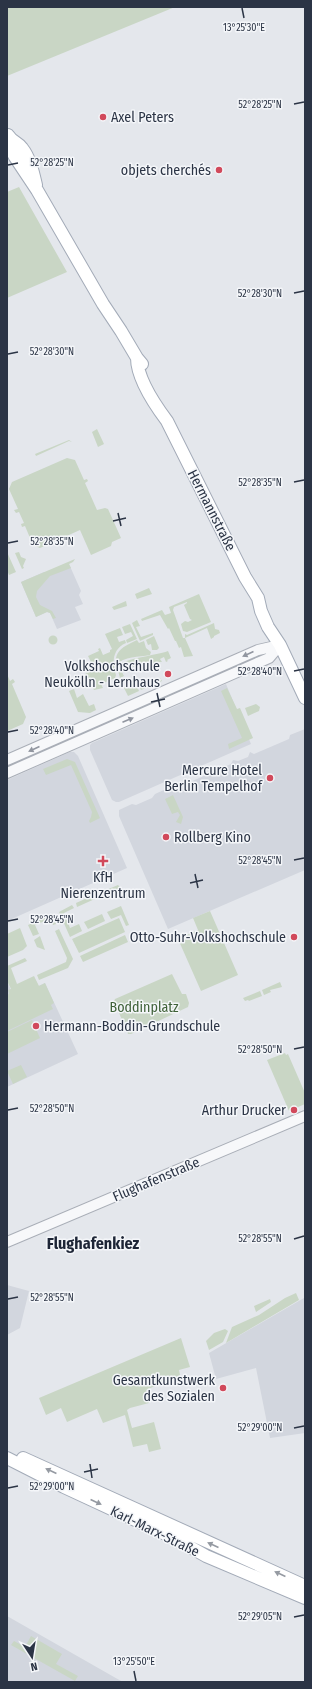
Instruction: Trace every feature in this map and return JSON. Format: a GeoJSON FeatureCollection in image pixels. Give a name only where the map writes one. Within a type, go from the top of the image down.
{"type":"FeatureCollection","features":[{"type":"Feature","properties":{"kind":"main road","name":"Hermannstraße"},"geometry":{"type":"LineString","coordinates":[[9,137],[10,150],[37,190],[103,304],[140,361],[167,410],[167,421],[245,577],[258,598],[263,616],[272,634],[280,645],[305,698]]}},
{"type":"Feature","properties":{"kind":"main road","name":"Karl-Marx-Straße"},"geometry":{"type":"LineString","coordinates":[[11,1456],[254,1562],[305,1586]]}},
{"type":"Feature","properties":{"kind":"main road","name":"Karl-Marx-Straße"},"geometry":{"type":"LineString","coordinates":[[11,1456],[53,1482],[174,1538],[206,1556],[305,1598]]}},
{"type":"Feature","properties":{"kind":"street"},"geometry":{"type":"LineString","coordinates":[[7,760],[261,648],[280,645]]}},
{"type":"Feature","properties":{"kind":"street"},"geometry":{"type":"LineString","coordinates":[[7,773],[269,658],[280,645]]}},
{"type":"Feature","properties":{"kind":"street"},"geometry":{"type":"LineString","coordinates":[[226,664],[231,675]]}},
{"type":"Feature","properties":{"kind":"street"},"geometry":{"type":"LineString","coordinates":[[75,730],[78,741]]}},
{"type":"Feature","properties":{"kind":"street","name":"Flughafenstraße"},"geometry":{"type":"LineString","coordinates":[[7,1242],[305,1116]]}},
{"type":"Feature","properties":{"kind":"shaded area"},"geometry":{"type":"Polygon","coordinates":[[[69,564],[81,591],[79,595],[83,604],[75,607],[81,620],[57,629],[50,613],[47,612],[36,617],[21,582],[44,572],[48,573],[69,564]]]}},
{"type":"Feature","properties":{"kind":"shaded area"},"geometry":{"type":"Polygon","coordinates":[[[226,684],[251,744],[119,802],[112,800],[90,750],[90,745],[226,684]]]}},
{"type":"Feature","properties":{"kind":"shaded area"},"geometry":{"type":"Polygon","coordinates":[[[305,729],[305,870],[168,929],[119,816],[119,810],[152,798],[155,794],[177,784],[181,786],[231,764],[233,760],[238,761],[248,757],[250,752],[254,754],[289,739],[290,735],[305,729]]]}},
{"type":"Feature","properties":{"kind":"shaded area"},"geometry":{"type":"Polygon","coordinates":[[[70,752],[74,752],[78,756],[127,868],[7,921],[7,780],[70,752]]]}},
{"type":"Feature","properties":{"kind":"shaded area","name":"Hermann-Boddin-Grundschule"},"geometry":{"type":"Polygon","coordinates":[[[7,981],[14,997],[45,983],[78,1054],[7,1087],[7,981]]]}},
{"type":"Feature","properties":{"kind":"shaded area"},"geometry":{"type":"Polygon","coordinates":[[[7,1285],[29,1291],[20,1328],[7,1335],[7,1285]]]}},
{"type":"Feature","properties":{"kind":"shaded area"},"geometry":{"type":"Polygon","coordinates":[[[304,1298],[305,1433],[270,1438],[256,1368],[216,1379],[209,1353],[304,1298]]]}},
{"type":"Feature","properties":{"kind":"shaded area"},"geometry":{"type":"Polygon","coordinates":[[[7,1616],[114,1677],[123,1682],[7,1682],[7,1616]]]}},
{"type":"Feature","properties":{"kind":"green space"},"geometry":{"type":"Polygon","coordinates":[[[7,7],[175,7],[7,76],[7,7]]]}},
{"type":"Feature","properties":{"kind":"green space"},"geometry":{"type":"Polygon","coordinates":[[[19,187],[67,272],[7,298],[7,192],[19,187]]]}},
{"type":"Feature","properties":{"kind":"green space"},"geometry":{"type":"Polygon","coordinates":[[[97,429],[104,444],[98,447],[92,432],[97,429]]]}},
{"type":"Feature","properties":{"kind":"green space"},"geometry":{"type":"Polygon","coordinates":[[[69,440],[72,442],[69,441],[36,456],[35,454],[69,440]]]}},
{"type":"Feature","properties":{"kind":"green space"},"geometry":{"type":"Polygon","coordinates":[[[67,458],[75,460],[84,480],[87,479],[88,481],[85,483],[97,510],[105,508],[108,509],[121,538],[112,542],[111,546],[91,555],[80,530],[40,548],[33,545],[25,526],[22,527],[21,524],[24,523],[19,512],[16,513],[14,510],[18,509],[9,489],[12,482],[67,458]]]}},
{"type":"Feature","properties":{"kind":"green space"},"geometry":{"type":"Polygon","coordinates":[[[7,552],[16,572],[9,575],[7,570],[7,552]]]}},
{"type":"Feature","properties":{"kind":"green space"},"geometry":{"type":"Polygon","coordinates":[[[19,552],[21,557],[26,559],[23,566],[24,568],[22,569],[15,553],[19,552]]]}},
{"type":"Feature","properties":{"kind":"green space"},"geometry":{"type":"Polygon","coordinates":[[[75,559],[69,564],[71,568],[50,576],[37,591],[36,597],[40,605],[52,611],[56,618],[53,619],[50,613],[47,612],[36,617],[21,582],[75,559]]]}},
{"type":"Feature","properties":{"kind":"green space"},"geometry":{"type":"Polygon","coordinates":[[[149,588],[152,594],[137,599],[135,594],[149,588]]]}},
{"type":"Feature","properties":{"kind":"green space"},"geometry":{"type":"Polygon","coordinates":[[[199,594],[211,622],[187,632],[183,631],[181,624],[185,621],[188,622],[192,620],[190,619],[184,605],[187,602],[174,607],[173,610],[183,638],[185,638],[193,656],[184,657],[181,647],[179,648],[169,628],[168,629],[160,615],[142,621],[141,619],[162,610],[165,615],[171,613],[169,607],[199,594]]]}},
{"type":"Feature","properties":{"kind":"green space"},"geometry":{"type":"Polygon","coordinates":[[[126,601],[127,606],[114,610],[112,607],[126,601]]]}},
{"type":"Feature","properties":{"kind":"green space"},"geometry":{"type":"Polygon","coordinates":[[[137,620],[140,626],[136,627],[141,637],[153,633],[153,635],[140,641],[132,623],[137,620]]]}},
{"type":"Feature","properties":{"kind":"green space"},"geometry":{"type":"Polygon","coordinates":[[[214,623],[215,629],[219,630],[220,633],[211,639],[207,628],[185,638],[185,634],[187,635],[214,623]]]}},
{"type":"Feature","properties":{"kind":"green space"},"geometry":{"type":"Polygon","coordinates":[[[130,624],[137,639],[127,643],[126,640],[133,636],[131,632],[125,634],[122,627],[130,624]]]}},
{"type":"Feature","properties":{"kind":"green space"},"geometry":{"type":"Polygon","coordinates":[[[120,628],[123,635],[117,637],[119,642],[125,640],[126,643],[118,649],[114,657],[115,678],[101,684],[103,688],[94,690],[85,674],[89,672],[88,668],[93,666],[88,656],[99,651],[98,649],[100,648],[103,655],[110,652],[112,649],[105,634],[120,628]]]}},
{"type":"Feature","properties":{"kind":"green space"},"geometry":{"type":"Polygon","coordinates":[[[53,635],[58,640],[53,645],[48,640],[53,635]]]}},
{"type":"Feature","properties":{"kind":"green space"},"geometry":{"type":"Polygon","coordinates":[[[154,636],[159,648],[157,650],[152,650],[151,644],[148,645],[146,640],[154,636]]]}},
{"type":"Feature","properties":{"kind":"green space"},"geometry":{"type":"Polygon","coordinates":[[[137,640],[139,643],[144,641],[146,648],[151,652],[150,655],[127,658],[116,665],[117,656],[121,649],[137,640]]]}},
{"type":"Feature","properties":{"kind":"green space"},"geometry":{"type":"Polygon","coordinates":[[[168,651],[171,658],[167,660],[168,661],[166,662],[164,657],[160,659],[162,662],[148,667],[147,665],[136,668],[132,665],[127,667],[128,669],[121,670],[124,676],[120,678],[117,667],[120,664],[132,659],[168,651]]]}},
{"type":"Feature","properties":{"kind":"green space"},"geometry":{"type":"Polygon","coordinates":[[[223,671],[224,673],[91,731],[90,729],[223,671]]]}},
{"type":"Feature","properties":{"kind":"green space"},"geometry":{"type":"Polygon","coordinates":[[[7,674],[10,681],[13,679],[15,682],[12,684],[26,717],[23,724],[7,731],[7,674]]]}},
{"type":"Feature","properties":{"kind":"green space"},"geometry":{"type":"Polygon","coordinates":[[[160,678],[162,681],[141,690],[139,685],[148,681],[149,683],[160,678]]]}},
{"type":"Feature","properties":{"kind":"green space"},"geometry":{"type":"Polygon","coordinates":[[[135,682],[139,691],[128,696],[124,688],[135,682]]]}},
{"type":"Feature","properties":{"kind":"green space"},"geometry":{"type":"Polygon","coordinates":[[[227,688],[237,709],[240,708],[253,738],[229,749],[228,744],[242,738],[221,691],[227,688]]]}},
{"type":"Feature","properties":{"kind":"green space"},"geometry":{"type":"Polygon","coordinates":[[[74,689],[77,698],[83,694],[89,706],[94,704],[96,710],[90,713],[78,712],[69,691],[74,689]]]}},
{"type":"Feature","properties":{"kind":"green space"},"geometry":{"type":"Polygon","coordinates":[[[256,704],[260,707],[259,711],[248,716],[245,708],[256,704]]]}},
{"type":"Feature","properties":{"kind":"green space"},"geometry":{"type":"Polygon","coordinates":[[[61,742],[62,744],[7,768],[7,766],[61,742]]]}},
{"type":"Feature","properties":{"kind":"green space"},"geometry":{"type":"Polygon","coordinates":[[[67,759],[75,762],[100,818],[90,823],[89,821],[92,812],[71,765],[46,775],[43,769],[67,759]]]}},
{"type":"Feature","properties":{"kind":"green space"},"geometry":{"type":"Polygon","coordinates":[[[173,795],[183,817],[181,824],[176,822],[180,815],[178,812],[172,814],[165,799],[173,795]]]}},
{"type":"Feature","properties":{"kind":"green space"},"geometry":{"type":"Polygon","coordinates":[[[118,885],[121,888],[100,897],[99,893],[118,885]]]}},
{"type":"Feature","properties":{"kind":"green space"},"geometry":{"type":"Polygon","coordinates":[[[94,895],[97,898],[77,907],[76,903],[94,895]]]}},
{"type":"Feature","properties":{"kind":"green space"},"geometry":{"type":"Polygon","coordinates":[[[72,905],[74,908],[64,913],[70,928],[79,924],[82,931],[70,937],[59,912],[72,905]]]}},
{"type":"Feature","properties":{"kind":"green space"},"geometry":{"type":"Polygon","coordinates":[[[121,906],[129,925],[126,926],[121,915],[111,919],[107,912],[121,906]]]}},
{"type":"Feature","properties":{"kind":"green space"},"geometry":{"type":"Polygon","coordinates":[[[210,911],[238,975],[201,991],[178,939],[198,930],[193,918],[210,911]]]}},
{"type":"Feature","properties":{"kind":"green space"},"geometry":{"type":"Polygon","coordinates":[[[52,914],[56,924],[53,925],[50,919],[35,925],[39,934],[33,936],[28,925],[52,914]]]}},
{"type":"Feature","properties":{"kind":"green space"},"geometry":{"type":"Polygon","coordinates":[[[102,914],[105,921],[88,929],[84,922],[102,914]]]}},
{"type":"Feature","properties":{"kind":"green space"},"geometry":{"type":"Polygon","coordinates":[[[119,918],[125,932],[79,953],[72,939],[119,918]]]}},
{"type":"Feature","properties":{"kind":"green space"},"geometry":{"type":"Polygon","coordinates":[[[20,928],[27,946],[23,950],[7,957],[7,934],[20,928]]]}},
{"type":"Feature","properties":{"kind":"green space"},"geometry":{"type":"Polygon","coordinates":[[[59,929],[73,959],[68,968],[39,980],[37,975],[66,962],[67,958],[55,931],[59,929]]]}},
{"type":"Feature","properties":{"kind":"green space"},"geometry":{"type":"Polygon","coordinates":[[[125,935],[128,942],[83,962],[80,956],[125,935]]]}},
{"type":"Feature","properties":{"kind":"green space"},"geometry":{"type":"Polygon","coordinates":[[[40,936],[45,950],[37,947],[34,940],[40,936]]]}},
{"type":"Feature","properties":{"kind":"green space"},"geometry":{"type":"Polygon","coordinates":[[[25,958],[27,961],[11,968],[17,984],[34,976],[39,986],[45,983],[54,1003],[51,1005],[53,1009],[7,1031],[7,995],[9,994],[8,990],[11,989],[7,981],[7,966],[25,958]]]}},
{"type":"Feature","properties":{"kind":"green space","name":"Boddinplatz"},"geometry":{"type":"Polygon","coordinates":[[[172,974],[182,994],[186,994],[189,1003],[188,1007],[131,1034],[128,1034],[114,1001],[115,999],[172,974]]]}},
{"type":"Feature","properties":{"kind":"green space"},"geometry":{"type":"Polygon","coordinates":[[[280,982],[282,987],[270,990],[271,992],[264,995],[262,990],[280,982]]]}},
{"type":"Feature","properties":{"kind":"green space"},"geometry":{"type":"Polygon","coordinates":[[[260,991],[262,996],[249,1001],[245,1001],[243,998],[260,991]]]}},
{"type":"Feature","properties":{"kind":"green space"},"geometry":{"type":"Polygon","coordinates":[[[32,1020],[40,1038],[7,1054],[7,1032],[32,1020]]]}},
{"type":"Feature","properties":{"kind":"green space"},"geometry":{"type":"Polygon","coordinates":[[[285,1053],[286,1055],[288,1054],[305,1093],[305,1104],[289,1111],[267,1060],[285,1053]]]}},
{"type":"Feature","properties":{"kind":"green space"},"geometry":{"type":"Polygon","coordinates":[[[21,1065],[27,1077],[13,1084],[7,1071],[21,1065]]]}},
{"type":"Feature","properties":{"kind":"green space"},"geometry":{"type":"Polygon","coordinates":[[[296,1293],[299,1300],[226,1343],[232,1327],[259,1315],[285,1298],[296,1293]]]}},
{"type":"Feature","properties":{"kind":"green space"},"geometry":{"type":"Polygon","coordinates":[[[270,1299],[271,1302],[256,1312],[254,1306],[270,1299]]]}},
{"type":"Feature","properties":{"kind":"green space"},"geometry":{"type":"Polygon","coordinates":[[[225,1329],[228,1331],[223,1342],[209,1350],[206,1341],[214,1333],[225,1329]]]}},
{"type":"Feature","properties":{"kind":"green space"},"geometry":{"type":"Polygon","coordinates":[[[181,1338],[190,1367],[179,1370],[180,1375],[146,1390],[149,1403],[127,1410],[132,1428],[154,1422],[161,1449],[149,1452],[147,1444],[133,1447],[125,1415],[103,1423],[97,1409],[67,1422],[61,1408],[46,1415],[39,1398],[181,1338]]]}},
{"type":"Feature","properties":{"kind":"green space"},"geometry":{"type":"Polygon","coordinates":[[[31,1636],[62,1654],[56,1664],[78,1676],[75,1681],[11,1645],[14,1641],[25,1647],[31,1636]]]}},
{"type":"Feature","properties":{"kind":"place","name":"Axel Peters"},"geometry":{"type":"Point","coordinates":[103,117]}},
{"type":"Feature","properties":{"kind":"place","name":"objets cherchés"},"geometry":{"type":"Point","coordinates":[219,170]}},
{"type":"Feature","properties":{"kind":"place","name":"Volkshochschule Neukölln - Lernhaus"},"geometry":{"type":"Point","coordinates":[168,674]}},
{"type":"Feature","properties":{"kind":"place","name":"Mercure Hotel Berlin Tempelhof"},"geometry":{"type":"Point","coordinates":[270,778]}},
{"type":"Feature","properties":{"kind":"place","name":"Rollberg Kino"},"geometry":{"type":"Point","coordinates":[166,837]}},
{"type":"Feature","properties":{"kind":"place","name":"KfH Nierenzentrum"},"geometry":{"type":"Point","coordinates":[103,861]}},
{"type":"Feature","properties":{"kind":"place","name":"Otto-Suhr-Volkshochschule"},"geometry":{"type":"Point","coordinates":[294,937]}},
{"type":"Feature","properties":{"kind":"place","name":"Hermann-Boddin-Grundschule"},"geometry":{"type":"Point","coordinates":[36,1026]}},
{"type":"Feature","properties":{"kind":"place","name":"Arthur Drucker"},"geometry":{"type":"Point","coordinates":[294,1110]}},
{"type":"Feature","properties":{"kind":"place","name":"Gesamtkunstwerk des Sozialen"},"geometry":{"type":"Point","coordinates":[223,1388]}},
{"type":"Feature","properties":{"kind":"district","name":"Flughafenkiez"},"geometry":{"type":"Point","coordinates":[93,1243]}}]}
